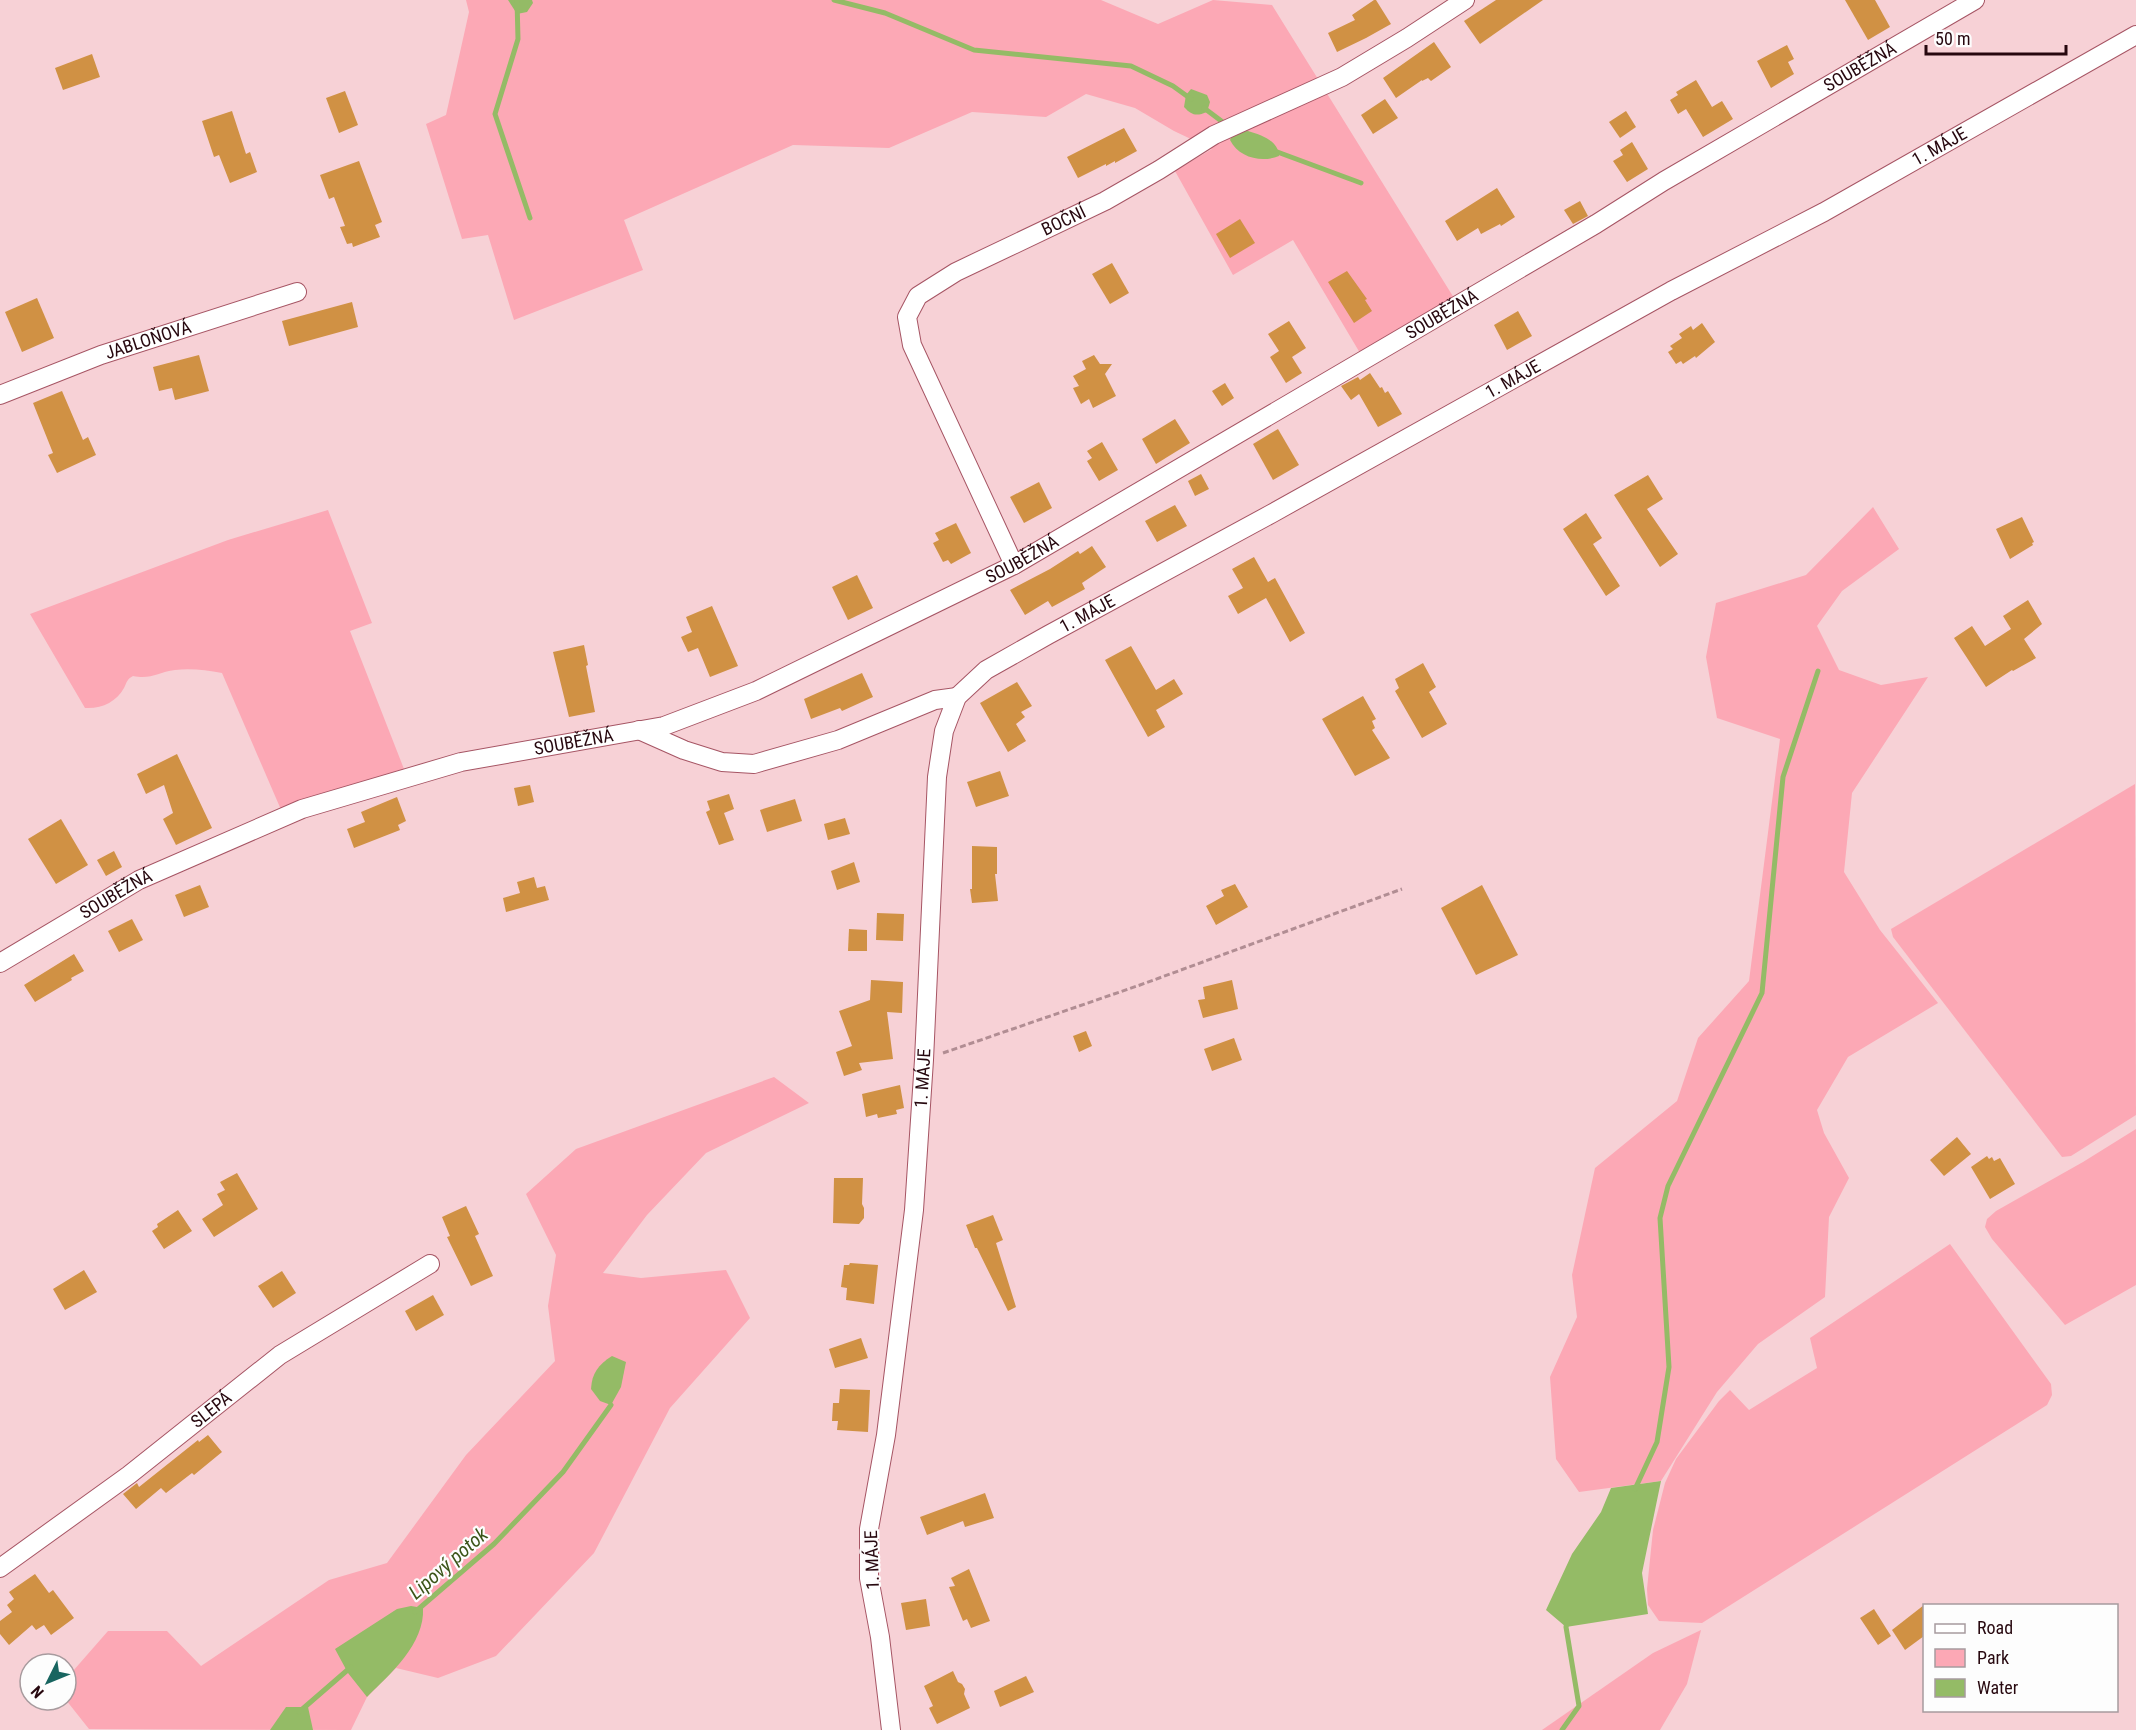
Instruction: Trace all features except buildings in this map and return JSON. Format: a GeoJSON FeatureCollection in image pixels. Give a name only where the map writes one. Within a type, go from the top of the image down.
{"type":"FeatureCollection","features":[{"type":"Feature","properties":{"kind":"street","name":"BOČNÍ"},"geometry":{"type":"LineString","coordinates":[[1014,565],[912,345],[907,317],[918,296],[957,272],[1105,201],[1160,170],[1214,135],[1342,76],[1407,38],[1465,0]]}},
{"type":"Feature","properties":{"kind":"street","name":"SOUBĚŽNÁ"},"geometry":{"type":"LineString","coordinates":[[0,963],[139,880],[303,809],[461,762],[664,726],[756,691],[1014,565],[1975,0]]}},
{"type":"Feature","properties":{"kind":"street","name":"1. MÁJE"},"geometry":{"type":"LineString","coordinates":[[891,1730],[880,1637],[869,1578],[869,1529],[885,1435],[914,1210],[924,1060],[937,777],[944,730],[957,697],[986,670],[1048,635],[1271,514],[1671,291],[1824,212],[2136,35]]}},
{"type":"Feature","properties":{"kind":"street","name":"JABLOŇOVÁ"},"geometry":{"type":"LineString","coordinates":[[0,395],[101,355],[297,292]]}},
{"type":"Feature","properties":{"kind":"street"},"geometry":{"type":"LineString","coordinates":[[639,730],[684,750],[722,762],[754,764],[838,740],[935,700],[957,697]]}},
{"type":"Feature","properties":{"kind":"street","name":"SLEPÁ"},"geometry":{"type":"LineString","coordinates":[[0,1568],[129,1475],[280,1355],[430,1264]]}},
{"type":"Feature","properties":{"kind":"path"},"geometry":{"type":"LineString","coordinates":[[924,1060],[1140,985],[1402,889]]}},
{"type":"Feature","properties":{"kind":"green space"},"geometry":{"type":"Polygon","coordinates":[[[466,0],[1101,0],[1158,24],[1213,0],[1272,5],[1454,298],[1360,353],[1293,240],[1233,275],[1175,171],[1212,149],[1174,131],[1135,108],[1086,94],[1046,117],[972,112],[889,148],[793,145],[624,220],[643,270],[514,320],[488,235],[462,239],[426,124],[446,115],[469,12],[466,0]]]}},
{"type":"Feature","properties":{"kind":"green space"},"geometry":{"type":"Polygon","coordinates":[[[1873,507],[1899,549],[1842,591],[1817,626],[1839,670],[1881,685],[1928,677],[1852,793],[1844,872],[1880,930],[1938,1003],[1848,1057],[1817,1110],[1824,1133],[1849,1178],[1829,1217],[1825,1297],[1758,1344],[1717,1392],[1661,1481],[1579,1492],[1556,1459],[1550,1377],[1577,1317],[1572,1275],[1595,1168],[1677,1101],[1698,1038],[1749,981],[1780,739],[1717,718],[1706,657],[1716,603],[1806,575],[1873,507]]]}},
{"type":"Feature","properties":{"kind":"green space"},"geometry":{"type":"Polygon","coordinates":[[[328,510],[372,623],[350,631],[404,769],[282,812],[222,673],[186,669],[145,677],[133,676],[113,701],[97,707],[85,708],[30,614],[228,540],[328,510]]]}},
{"type":"Feature","properties":{"kind":"green space"},"geometry":{"type":"Polygon","coordinates":[[[2135,784],[2136,1115],[2071,1156],[2062,1157],[1893,937],[1891,929],[2135,784]]]}},
{"type":"Feature","properties":{"kind":"green space"},"geometry":{"type":"Polygon","coordinates":[[[774,1077],[809,1103],[706,1153],[647,1215],[603,1273],[641,1278],[726,1270],[750,1318],[670,1408],[594,1553],[496,1656],[438,1678],[396,1668],[367,1697],[351,1730],[89,1729],[76,1712],[78,1712],[78,1665],[108,1631],[167,1631],[201,1666],[329,1580],[387,1563],[466,1455],[555,1361],[548,1306],[556,1255],[526,1194],[576,1149],[774,1077]]]}},
{"type":"Feature","properties":{"kind":"green space"},"geometry":{"type":"Polygon","coordinates":[[[2136,1129],[2136,1285],[2065,1325],[1992,1239],[1985,1227],[1987,1219],[1996,1211],[2136,1129]]]}},
{"type":"Feature","properties":{"kind":"green space"},"geometry":{"type":"Polygon","coordinates":[[[1950,1244],[2051,1384],[2052,1395],[2047,1405],[1702,1623],[1659,1621],[1648,1605],[1647,1589],[1653,1530],[1665,1483],[1676,1459],[1719,1401],[1730,1390],[1749,1410],[1817,1368],[1810,1338],[1950,1244]]]}},
{"type":"Feature","properties":{"kind":"green space"},"geometry":{"type":"Polygon","coordinates":[[[1701,1630],[1687,1684],[1660,1730],[1542,1730],[1653,1653],[1701,1630]]]}},
{"type":"Feature","properties":{"kind":"water"},"geometry":{"type":"Polygon","coordinates":[[[508,0],[532,0],[533,3],[527,12],[517,14],[508,0]]]}},
{"type":"Feature","properties":{"kind":"water"},"geometry":{"type":"Polygon","coordinates":[[[1191,89],[1207,95],[1210,102],[1207,112],[1195,114],[1184,107],[1186,95],[1191,89]]]}},
{"type":"Feature","properties":{"kind":"water"},"geometry":{"type":"Polygon","coordinates":[[[1248,131],[1272,142],[1279,156],[1258,159],[1239,151],[1230,140],[1234,132],[1248,131]]]}},
{"type":"Feature","properties":{"kind":"water"},"geometry":{"type":"Polygon","coordinates":[[[612,1356],[626,1362],[621,1387],[611,1405],[600,1401],[591,1389],[597,1370],[612,1356]]]}},
{"type":"Feature","properties":{"kind":"water"},"geometry":{"type":"Polygon","coordinates":[[[1661,1481],[1642,1573],[1648,1614],[1566,1627],[1546,1610],[1572,1554],[1601,1512],[1611,1488],[1661,1481]]]}},
{"type":"Feature","properties":{"kind":"water"},"geometry":{"type":"Polygon","coordinates":[[[411,1606],[423,1608],[418,1634],[404,1657],[367,1697],[348,1673],[335,1649],[397,1609],[411,1606]]]}},
{"type":"Feature","properties":{"kind":"water"},"geometry":{"type":"Polygon","coordinates":[[[286,1707],[308,1707],[313,1730],[270,1730],[286,1707]]]}},
{"type":"Feature","properties":{"kind":"waterway"},"geometry":{"type":"LineString","coordinates":[[517,0],[518,39],[495,114],[530,218]]}},
{"type":"Feature","properties":{"kind":"waterway"},"geometry":{"type":"LineString","coordinates":[[834,0],[885,13],[974,50],[1131,66],[1173,86],[1191,99]]}},
{"type":"Feature","properties":{"kind":"waterway"},"geometry":{"type":"LineString","coordinates":[[1204,108],[1228,126]]}},
{"type":"Feature","properties":{"kind":"waterway"},"geometry":{"type":"LineString","coordinates":[[1272,150],[1361,183]]}},
{"type":"Feature","properties":{"kind":"waterway"},"geometry":{"type":"LineString","coordinates":[[1635,1489],[1657,1442],[1669,1367],[1660,1218],[1668,1186],[1762,993],[1783,777],[1818,671]]}},
{"type":"Feature","properties":{"kind":"waterway","name":"Lipový potok"},"geometry":{"type":"LineString","coordinates":[[415,1612],[494,1544],[563,1472],[611,1405]]}},
{"type":"Feature","properties":{"kind":"waterway"},"geometry":{"type":"LineString","coordinates":[[1562,1730],[1579,1706],[1567,1622]]}},
{"type":"Feature","properties":{"kind":"waterway","name":"Lipový potok"},"geometry":{"type":"LineString","coordinates":[[299,1712],[351,1667]]}}]}
